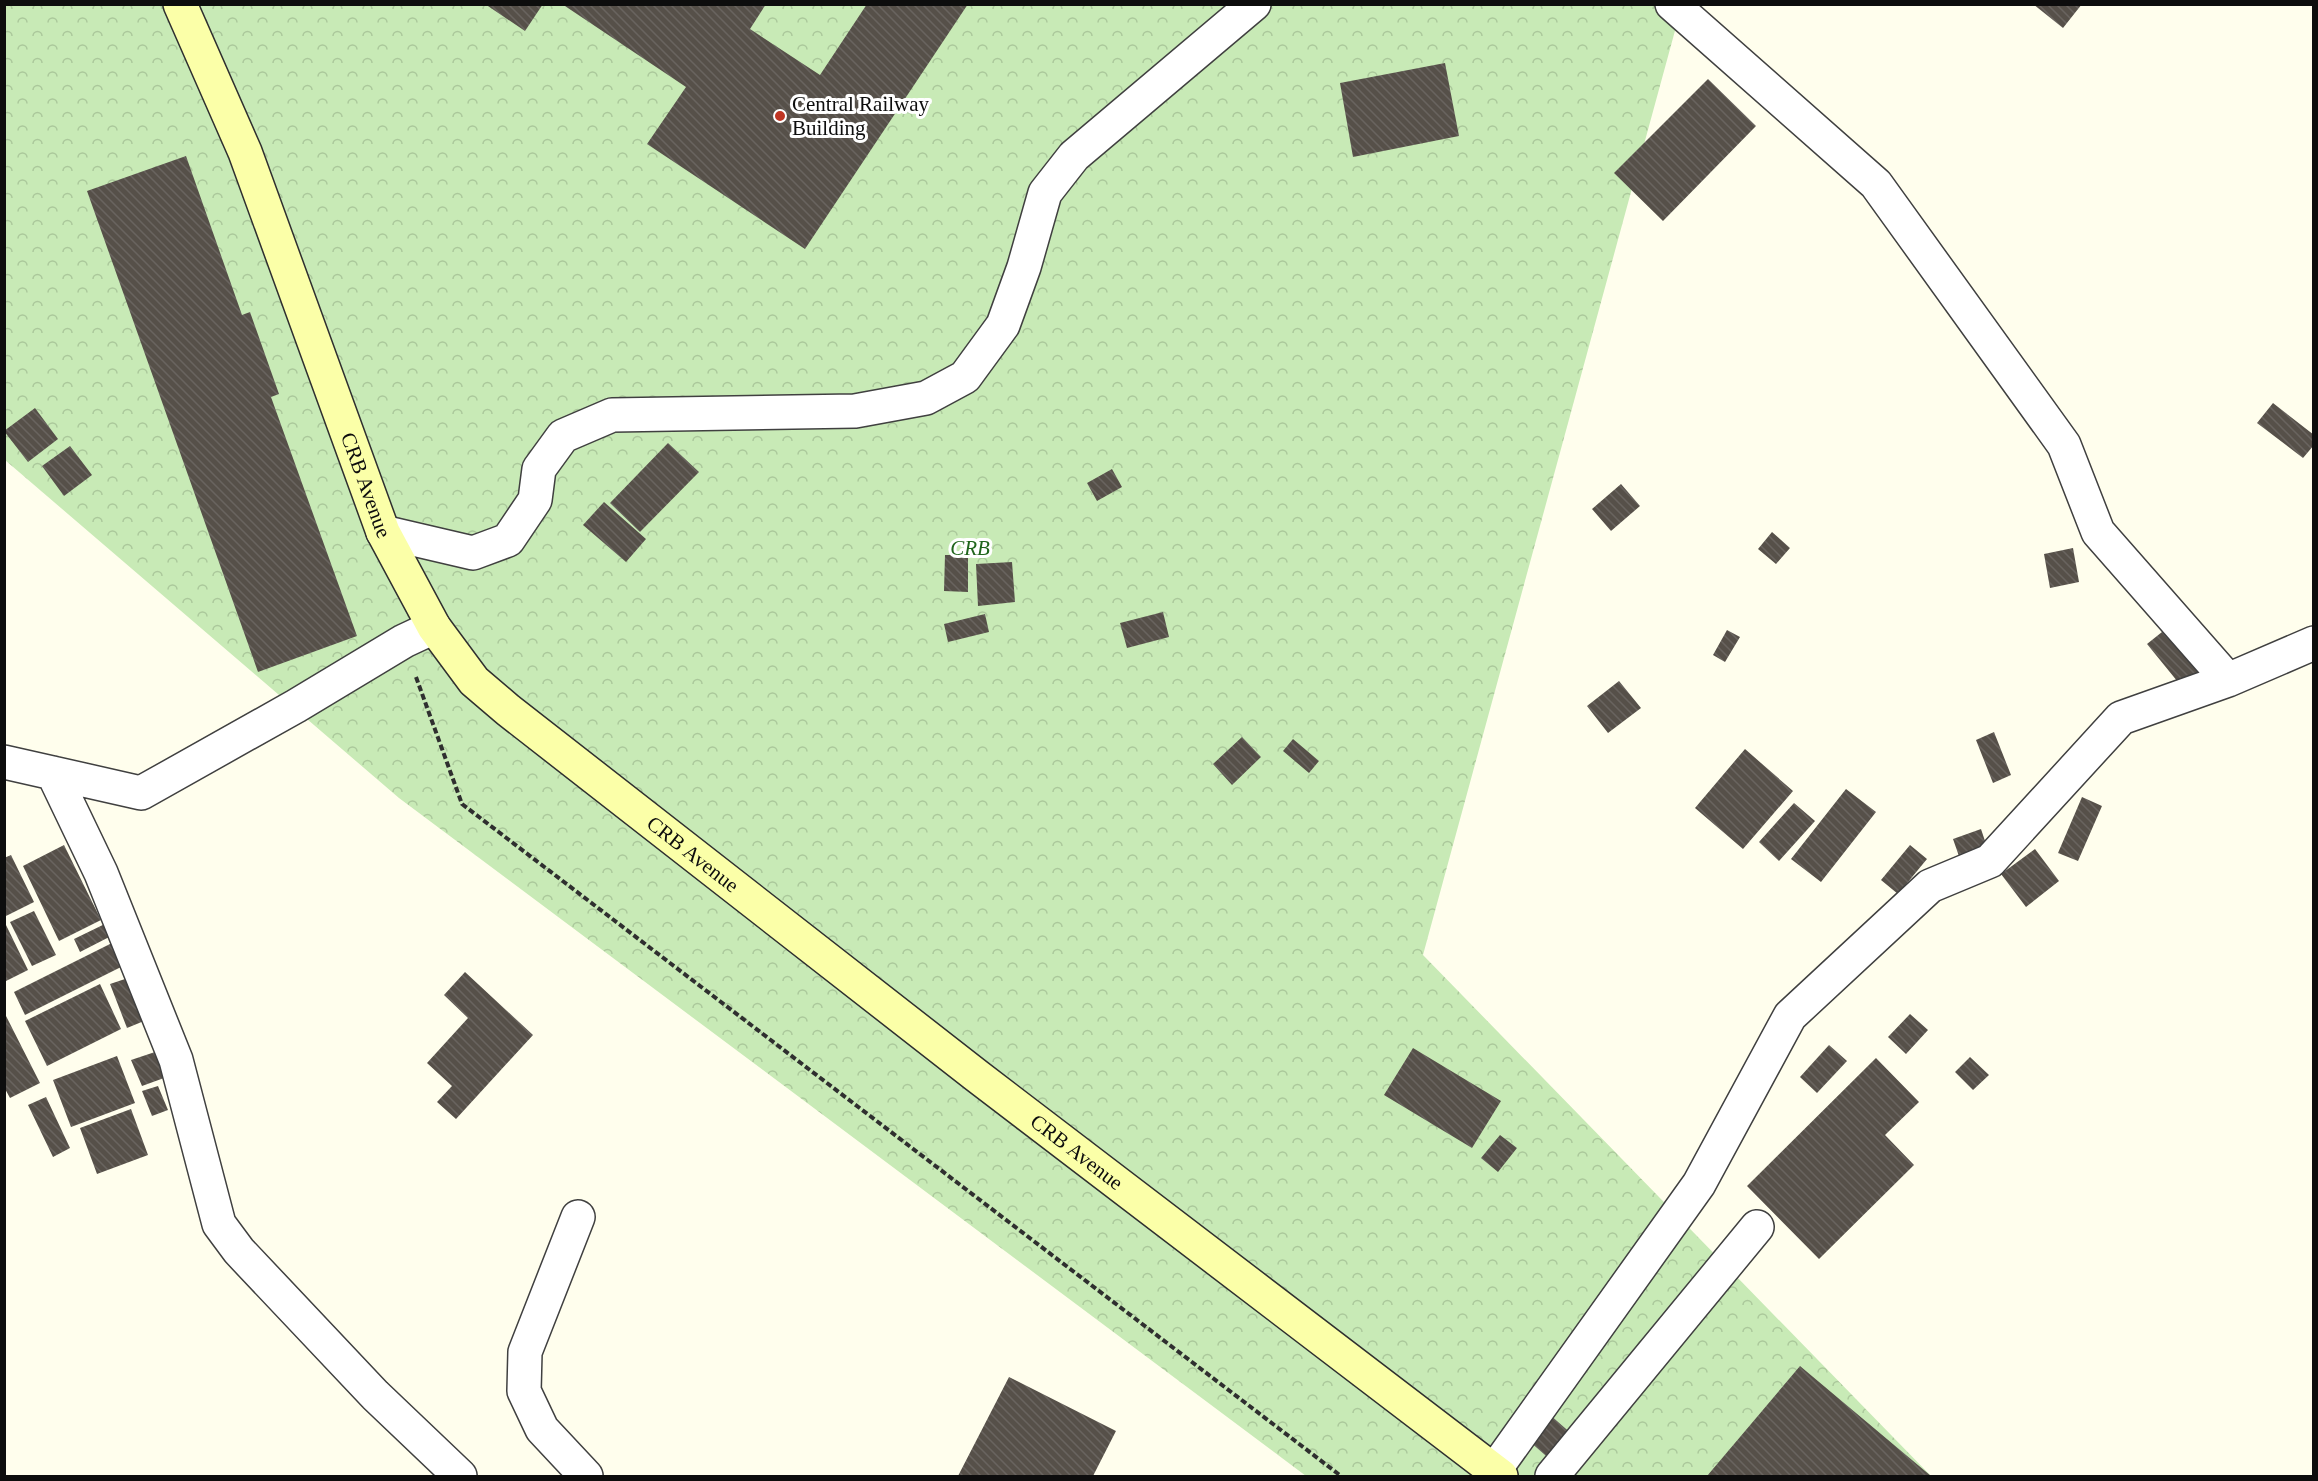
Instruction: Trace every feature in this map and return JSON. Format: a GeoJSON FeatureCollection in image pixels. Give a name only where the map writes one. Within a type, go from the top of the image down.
{"type":"FeatureCollection","features":[{"type":"Feature","properties":{"kind":"main road","name":"CRB Avenue"},"geometry":{"type":"LineString","coordinates":[[180,4],[245,152],[383,532],[434,627],[474,681],[508,710],[968,1068],[1497,1474]]}},
{"type":"Feature","properties":{"kind":"street"},"geometry":{"type":"LineString","coordinates":[[383,532],[473,554],[508,540],[535,500],[539,469],[563,436],[612,416],[855,411],[926,398],[965,377],[1003,325],[1024,267],[1045,193],[1074,156],[1254,4]]}},
{"type":"Feature","properties":{"kind":"street"},"geometry":{"type":"LineString","coordinates":[[1672,4],[1876,184],[2064,445],[2098,532],[2228,680]]}},
{"type":"Feature","properties":{"kind":"street"},"geometry":{"type":"LineString","coordinates":[[4,762],[141,793],[296,706],[404,641],[434,627]]}},
{"type":"Feature","properties":{"kind":"street"},"geometry":{"type":"LineString","coordinates":[[1497,1474],[1699,1184],[1790,1016],[1930,886],[1990,861],[2121,718],[2228,680],[2313,643]]}},
{"type":"Feature","properties":{"kind":"street"},"geometry":{"type":"LineString","coordinates":[[53,773],[101,873],[176,1060],[219,1224],[238,1251],[375,1395],[460,1476]]}},
{"type":"Feature","properties":{"kind":"street"},"geometry":{"type":"LineString","coordinates":[[578,1217],[525,1352],[524,1391],[543,1429],[586,1476]]}},
{"type":"Feature","properties":{"kind":"street"},"geometry":{"type":"LineString","coordinates":[[1552,1476],[1758,1227]]}},
{"type":"Feature","properties":{"kind":"green space","name":"CRB"},"geometry":{"type":"Polygon","coordinates":[[[5,5],[1682,5],[1423,955],[1931,1476],[1306,1476],[399,798],[5,460],[5,5]]]}},
{"type":"Feature","properties":{"kind":"building"},"geometry":{"type":"Polygon","coordinates":[[[485,4],[543,4],[525,31],[485,4]]]}},
{"type":"Feature","properties":{"kind":"building","name":"Central Railway Building"},"geometry":{"type":"Polygon","coordinates":[[[562,4],[766,4],[750,29],[820,75],[867,4],[968,4],[805,249],[647,144],[686,87],[562,4]]]}},
{"type":"Feature","properties":{"kind":"building"},"geometry":{"type":"Polygon","coordinates":[[[2033,4],[2082,4],[2063,28],[2033,4]]]}},
{"type":"Feature","properties":{"kind":"building"},"geometry":{"type":"Polygon","coordinates":[[[1445,63],[1459,136],[1353,157],[1340,83],[1445,63]]]}},
{"type":"Feature","properties":{"kind":"building"},"geometry":{"type":"Polygon","coordinates":[[[1708,79],[1756,126],[1663,221],[1614,173],[1708,79]]]}},
{"type":"Feature","properties":{"kind":"building"},"geometry":{"type":"Polygon","coordinates":[[[186,156],[242,315],[250,312],[279,394],[271,397],[357,636],[258,672],[87,191],[186,156]]]}},
{"type":"Feature","properties":{"kind":"building"},"geometry":{"type":"Polygon","coordinates":[[[2273,403],[2314,435],[2314,445],[2303,458],[2257,423],[2273,403]]]}},
{"type":"Feature","properties":{"kind":"building"},"geometry":{"type":"Polygon","coordinates":[[[35,408],[58,439],[28,462],[4,431],[35,408]]]}},
{"type":"Feature","properties":{"kind":"building"},"geometry":{"type":"Polygon","coordinates":[[[668,443],[699,472],[640,532],[610,503],[668,443]]]}},
{"type":"Feature","properties":{"kind":"building"},"geometry":{"type":"Polygon","coordinates":[[[70,446],[92,475],[64,496],[42,466],[70,446]]]}},
{"type":"Feature","properties":{"kind":"building"},"geometry":{"type":"Polygon","coordinates":[[[1112,469],[1122,487],[1097,501],[1087,483],[1112,469]]]}},
{"type":"Feature","properties":{"kind":"building"},"geometry":{"type":"Polygon","coordinates":[[[1621,484],[1640,506],[1611,531],[1592,509],[1621,484]]]}},
{"type":"Feature","properties":{"kind":"building"},"geometry":{"type":"Polygon","coordinates":[[[604,502],[646,539],[626,562],[583,525],[604,502]]]}},
{"type":"Feature","properties":{"kind":"building"},"geometry":{"type":"Polygon","coordinates":[[[1772,532],[1790,548],[1776,564],[1758,549],[1772,532]]]}},
{"type":"Feature","properties":{"kind":"building"},"geometry":{"type":"Polygon","coordinates":[[[2073,548],[2079,582],[2050,588],[2044,554],[2073,548]]]}},
{"type":"Feature","properties":{"kind":"building"},"geometry":{"type":"Polygon","coordinates":[[[945,555],[968,555],[968,592],[944,591],[945,555]]]}},
{"type":"Feature","properties":{"kind":"building"},"geometry":{"type":"Polygon","coordinates":[[[1012,562],[1015,602],[978,606],[976,564],[1012,562]]]}},
{"type":"Feature","properties":{"kind":"building"},"geometry":{"type":"Polygon","coordinates":[[[1163,612],[1169,637],[1127,648],[1120,623],[1163,612]]]}},
{"type":"Feature","properties":{"kind":"building"},"geometry":{"type":"Polygon","coordinates":[[[985,614],[989,632],[948,642],[944,624],[985,614]]]}},
{"type":"Feature","properties":{"kind":"building"},"geometry":{"type":"Polygon","coordinates":[[[2167,628],[2202,670],[2182,687],[2147,644],[2167,628]]]}},
{"type":"Feature","properties":{"kind":"building"},"geometry":{"type":"Polygon","coordinates":[[[1727,630],[1740,637],[1725,662],[1713,655],[1727,630]]]}},
{"type":"Feature","properties":{"kind":"building"},"geometry":{"type":"Polygon","coordinates":[[[1619,681],[1641,708],[1608,733],[1587,706],[1619,681]]]}},
{"type":"Feature","properties":{"kind":"building"},"geometry":{"type":"Polygon","coordinates":[[[1994,732],[2011,775],[1993,783],[1976,740],[1994,732]]]}},
{"type":"Feature","properties":{"kind":"building"},"geometry":{"type":"Polygon","coordinates":[[[1242,737],[1261,757],[1232,785],[1213,764],[1242,737]]]}},
{"type":"Feature","properties":{"kind":"building"},"geometry":{"type":"Polygon","coordinates":[[[1293,739],[1319,761],[1309,773],[1283,751],[1293,739]]]}},
{"type":"Feature","properties":{"kind":"building"},"geometry":{"type":"Polygon","coordinates":[[[1745,749],[1793,791],[1743,849],[1695,808],[1745,749]]]}},
{"type":"Feature","properties":{"kind":"building"},"geometry":{"type":"Polygon","coordinates":[[[1846,789],[1876,812],[1821,882],[1791,859],[1846,789]]]}},
{"type":"Feature","properties":{"kind":"building"},"geometry":{"type":"Polygon","coordinates":[[[2082,797],[2102,806],[2078,861],[2058,853],[2082,797]]]}},
{"type":"Feature","properties":{"kind":"building"},"geometry":{"type":"Polygon","coordinates":[[[1794,803],[1815,821],[1779,861],[1759,842],[1794,803]]]}},
{"type":"Feature","properties":{"kind":"building"},"geometry":{"type":"Polygon","coordinates":[[[1981,829],[1989,853],[1961,862],[1953,839],[1981,829]]]}},
{"type":"Feature","properties":{"kind":"building"},"geometry":{"type":"Polygon","coordinates":[[[64,845],[101,920],[59,941],[23,866],[64,845]]]}},
{"type":"Feature","properties":{"kind":"building"},"geometry":{"type":"Polygon","coordinates":[[[1910,845],[1927,859],[1898,894],[1881,880],[1910,845]]]}},
{"type":"Feature","properties":{"kind":"building"},"geometry":{"type":"Polygon","coordinates":[[[2035,849],[2059,881],[2026,907],[2001,874],[2035,849]]]}},
{"type":"Feature","properties":{"kind":"building"},"geometry":{"type":"Polygon","coordinates":[[[11,855],[34,902],[4,917],[4,858],[11,855]]]}},
{"type":"Feature","properties":{"kind":"building"},"geometry":{"type":"Polygon","coordinates":[[[34,911],[56,955],[32,966],[10,922],[34,911]]]}},
{"type":"Feature","properties":{"kind":"building"},"geometry":{"type":"Polygon","coordinates":[[[111,921],[117,933],[80,952],[74,939],[111,921]]]}},
{"type":"Feature","properties":{"kind":"building"},"geometry":{"type":"Polygon","coordinates":[[[6,925],[28,970],[4,982],[4,926],[6,925]]]}},
{"type":"Feature","properties":{"kind":"building"},"geometry":{"type":"Polygon","coordinates":[[[120,939],[131,962],[25,1015],[14,992],[120,939]]]}},
{"type":"Feature","properties":{"kind":"building"},"geometry":{"type":"Polygon","coordinates":[[[465,972],[533,1035],[456,1119],[437,1102],[452,1086],[427,1063],[468,1018],[444,995],[465,972]]]}},
{"type":"Feature","properties":{"kind":"building"},"geometry":{"type":"Polygon","coordinates":[[[128,978],[144,1021],[127,1028],[110,984],[128,978]]]}},
{"type":"Feature","properties":{"kind":"building"},"geometry":{"type":"Polygon","coordinates":[[[100,984],[121,1029],[47,1066],[25,1021],[100,984]]]}},
{"type":"Feature","properties":{"kind":"building"},"geometry":{"type":"Polygon","coordinates":[[[4,1012],[40,1083],[10,1098],[4,1087],[4,1012]]]}},
{"type":"Feature","properties":{"kind":"building"},"geometry":{"type":"Polygon","coordinates":[[[1910,1014],[1928,1030],[1906,1054],[1888,1037],[1910,1014]]]}},
{"type":"Feature","properties":{"kind":"building"},"geometry":{"type":"Polygon","coordinates":[[[1829,1045],[1847,1061],[1817,1093],[1800,1077],[1829,1045]]]}},
{"type":"Feature","properties":{"kind":"building"},"geometry":{"type":"Polygon","coordinates":[[[1413,1048],[1501,1101],[1472,1148],[1384,1095],[1413,1048]]]}},
{"type":"Feature","properties":{"kind":"building"},"geometry":{"type":"Polygon","coordinates":[[[155,1052],[164,1078],[142,1086],[131,1060],[155,1052]]]}},
{"type":"Feature","properties":{"kind":"building"},"geometry":{"type":"Polygon","coordinates":[[[117,1056],[135,1103],[71,1127],[53,1080],[117,1056]]]}},
{"type":"Feature","properties":{"kind":"building"},"geometry":{"type":"Polygon","coordinates":[[[1970,1057],[1989,1075],[1973,1090],[1955,1072],[1970,1057]]]}},
{"type":"Feature","properties":{"kind":"building"},"geometry":{"type":"Polygon","coordinates":[[[1876,1058],[1919,1102],[1885,1135],[1914,1165],[1819,1259],[1747,1186],[1876,1058]]]}},
{"type":"Feature","properties":{"kind":"building"},"geometry":{"type":"Polygon","coordinates":[[[158,1086],[168,1110],[152,1116],[142,1091],[158,1086]]]}},
{"type":"Feature","properties":{"kind":"building"},"geometry":{"type":"Polygon","coordinates":[[[46,1097],[70,1148],[53,1157],[28,1105],[46,1097]]]}},
{"type":"Feature","properties":{"kind":"building"},"geometry":{"type":"Polygon","coordinates":[[[131,1109],[148,1155],[97,1174],[80,1128],[131,1109]]]}},
{"type":"Feature","properties":{"kind":"building"},"geometry":{"type":"Polygon","coordinates":[[[1500,1135],[1517,1148],[1498,1172],[1481,1158],[1500,1135]]]}},
{"type":"Feature","properties":{"kind":"building"},"geometry":{"type":"Polygon","coordinates":[[[1800,1366],[1931,1476],[1707,1476],[1800,1366]]]}},
{"type":"Feature","properties":{"kind":"building"},"geometry":{"type":"Polygon","coordinates":[[[1009,1377],[1116,1431],[1093,1476],[958,1476],[1009,1377]]]}},
{"type":"Feature","properties":{"kind":"building"},"geometry":{"type":"Polygon","coordinates":[[[1549,1414],[1574,1436],[1553,1462],[1528,1440],[1549,1414]]]}},
{"type":"Feature","properties":{"kind":"place","name":"Central Railway Building"},"geometry":{"type":"Point","coordinates":[780,116]}}]}
